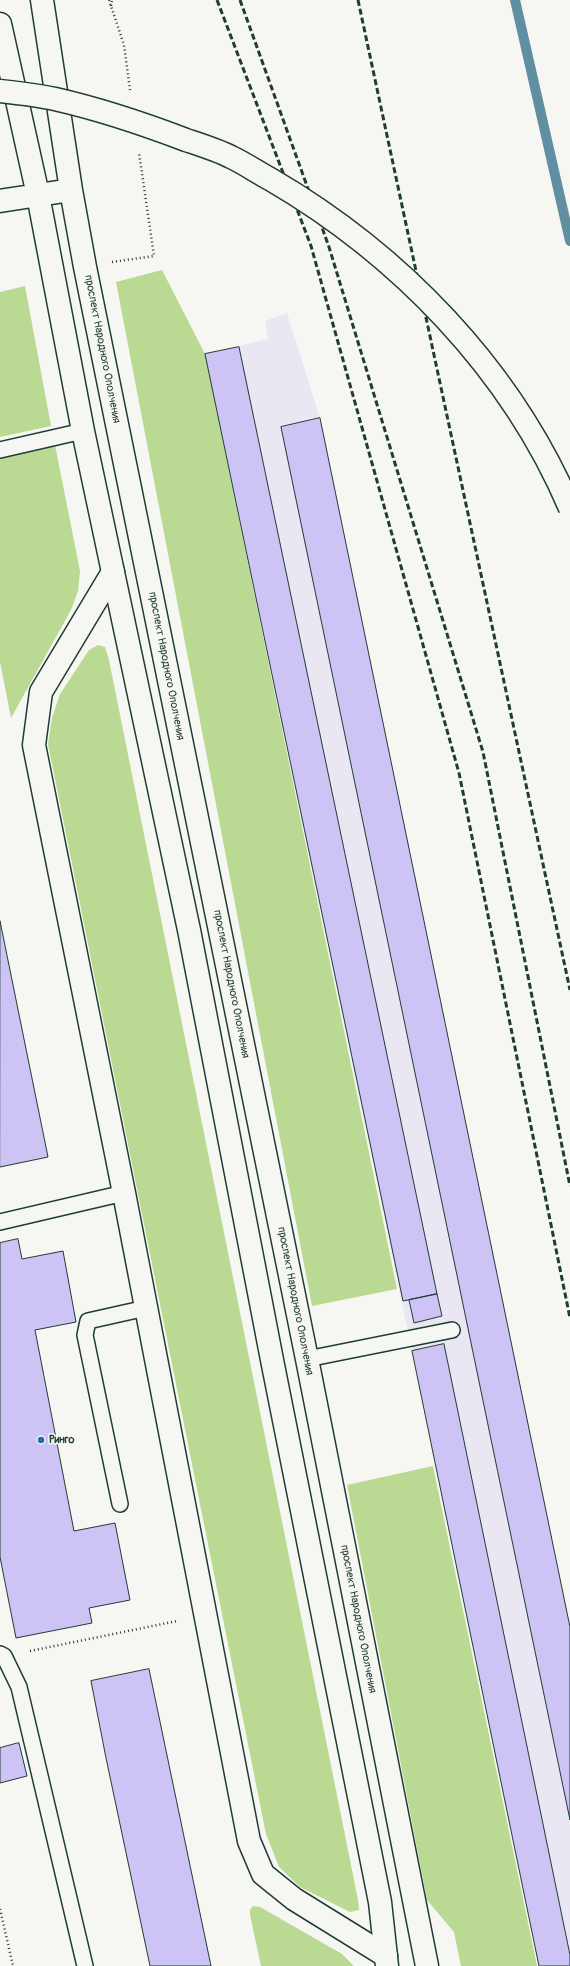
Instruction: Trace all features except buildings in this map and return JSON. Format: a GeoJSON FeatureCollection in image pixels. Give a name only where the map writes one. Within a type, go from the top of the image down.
{"type":"FeatureCollection","features":[{"type":"Feature","properties":{"kind":"main road","name":"проспект Народного Ополчения"},"geometry":{"type":"LineString","coordinates":[[42,0],[71,190],[307,1359],[426,1966]]}},
{"type":"Feature","properties":{"kind":"main road"},"geometry":{"type":"LineString","coordinates":[[0,24],[38,195],[83,431],[188,930],[379,1894],[387,1961]]}},
{"type":"Feature","properties":{"kind":"main road"},"geometry":{"type":"LineString","coordinates":[[0,91],[55,99],[70,103],[151,126],[224,154],[288,190],[333,219],[418,290],[457,330],[527,426],[558,480],[570,508]]}},
{"type":"Feature","properties":{"kind":"main road"},"geometry":{"type":"LineString","coordinates":[[0,201],[71,190]]}},
{"type":"Feature","properties":{"kind":"main road"},"geometry":{"type":"LineString","coordinates":[[113,572],[41,692],[34,745],[124,1193],[249,1841],[263,1874],[294,1899],[387,1961]]}},
{"type":"Feature","properties":{"kind":"lane"},"geometry":{"type":"LineString","coordinates":[[0,450],[83,431]]}},
{"type":"Feature","properties":{"kind":"lane"},"geometry":{"type":"LineString","coordinates":[[0,1222],[124,1193]]}},
{"type":"Feature","properties":{"kind":"lane"},"geometry":{"type":"LineString","coordinates":[[120,1504],[85,1335],[88,1321],[146,1308]]}},
{"type":"Feature","properties":{"kind":"lane"},"geometry":{"type":"LineString","coordinates":[[307,1359],[452,1330]]}},
{"type":"Feature","properties":{"kind":"lane"},"geometry":{"type":"LineString","coordinates":[[2,1655],[19,1687],[85,1966]]}},
{"type":"Feature","properties":{"kind":"path"},"geometry":{"type":"LineString","coordinates":[[111,6],[112,0]]}},
{"type":"Feature","properties":{"kind":"path"},"geometry":{"type":"LineString","coordinates":[[2,1655],[177,1621]]}},
{"type":"Feature","properties":{"kind":"path"},"geometry":{"type":"LineString","coordinates":[[0,1909],[13,1966]]}},
{"type":"Feature","properties":{"kind":"shaded area"},"geometry":{"type":"Polygon","coordinates":[[[287,313],[320,418],[570,1627],[570,1966],[412,1351],[205,354],[268,339],[265,321],[287,313]]]}},
{"type":"Feature","properties":{"kind":"green space"},"geometry":{"type":"Polygon","coordinates":[[[162,270],[205,354],[397,1289],[312,1306],[116,282],[162,270]]]}},
{"type":"Feature","properties":{"kind":"green space"},"geometry":{"type":"Polygon","coordinates":[[[25,286],[51,426],[0,437],[0,292],[25,286]]]}},
{"type":"Feature","properties":{"kind":"green space"},"geometry":{"type":"Polygon","coordinates":[[[55,445],[80,571],[78,591],[71,610],[11,718],[0,662],[0,457],[55,445]]]}},
{"type":"Feature","properties":{"kind":"green space"},"geometry":{"type":"Polygon","coordinates":[[[98,645],[105,647],[109,660],[358,1900],[359,1910],[350,1912],[300,1887],[279,1867],[266,1834],[48,744],[52,718],[60,694],[89,650],[98,645]]]}},
{"type":"Feature","properties":{"kind":"green space"},"geometry":{"type":"Polygon","coordinates":[[[433,1466],[537,1966],[461,1966],[454,1932],[427,1900],[347,1485],[433,1466]]]}},
{"type":"Feature","properties":{"kind":"green space"},"geometry":{"type":"Polygon","coordinates":[[[253,1906],[260,1907],[342,1954],[354,1966],[261,1966],[250,1915],[250,1910],[253,1906]]]}},
{"type":"Feature","properties":{"kind":"waterway"},"geometry":{"type":"LineString","coordinates":[[515,0],[570,241]]}},
{"type":"Feature","properties":{"kind":"railway"},"geometry":{"type":"LineString","coordinates":[[217,0],[311,246],[459,773],[570,1318]]}},
{"type":"Feature","properties":{"kind":"railway"},"geometry":{"type":"LineString","coordinates":[[240,0],[329,247],[483,752],[570,1186]]}},
{"type":"Feature","properties":{"kind":"railway"},"geometry":{"type":"LineString","coordinates":[[358,0],[570,990]]}},
{"type":"Feature","properties":{"kind":"place","name":"Ринго"},"geometry":{"type":"Point","coordinates":[41,1440]}}]}
